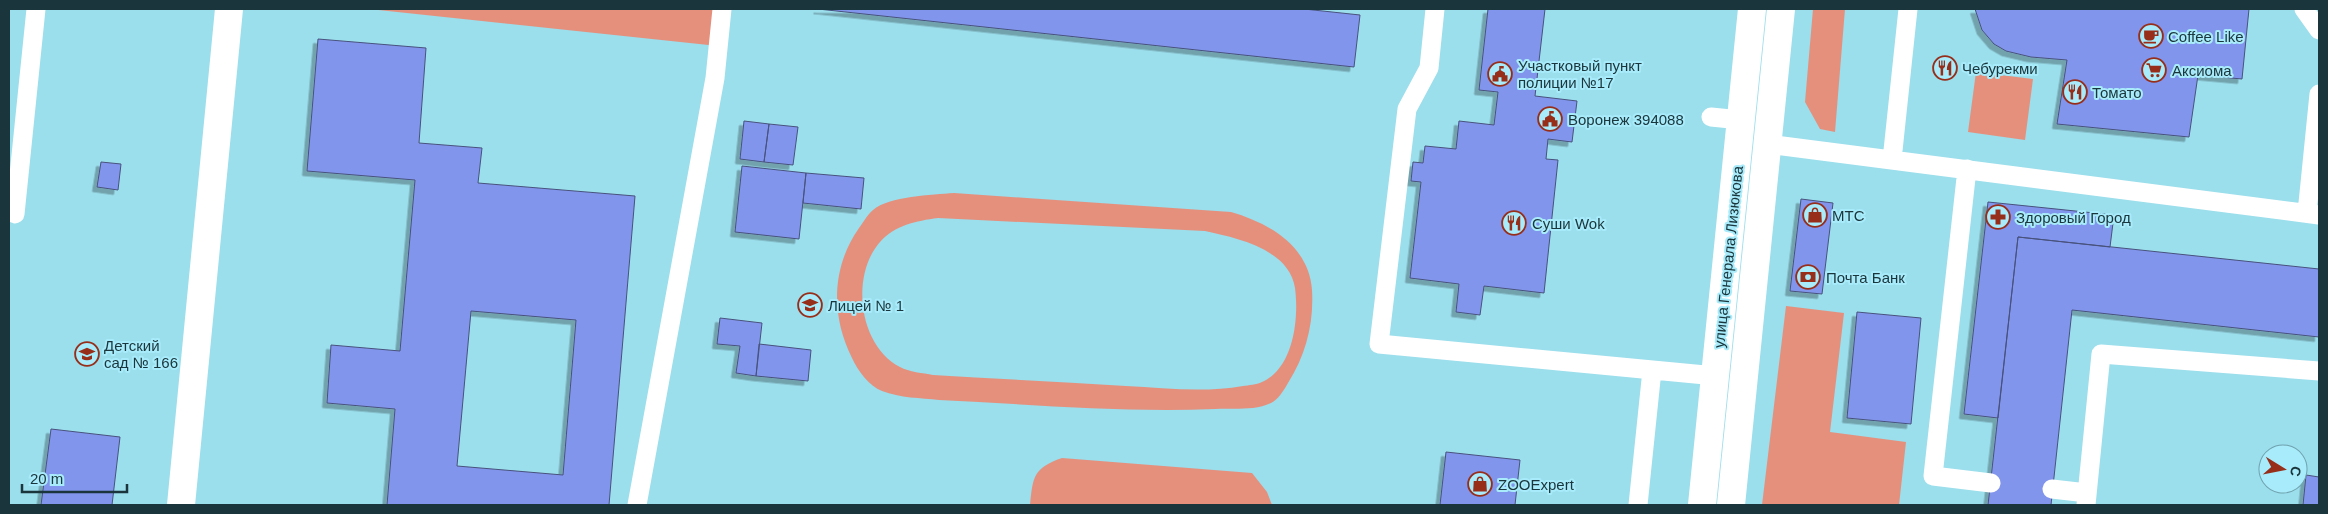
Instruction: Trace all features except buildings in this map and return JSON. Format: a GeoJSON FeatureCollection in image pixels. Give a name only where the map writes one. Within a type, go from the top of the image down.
{"type":"FeatureCollection","features":[{"type":"Feature","properties":{"kind":"main road"},"geometry":{"type":"LineString","coordinates":[[181,505],[229,9]]}},
{"type":"Feature","properties":{"kind":"main road","name":"улица Генерала Лизюкова"},"geometry":{"type":"LineString","coordinates":[[1702,505],[1752,9]]}},
{"type":"Feature","properties":{"kind":"main road","name":"улица Генерала Лизюкова"},"geometry":{"type":"LineString","coordinates":[[1731,505],[1781,9]]}},
{"type":"Feature","properties":{"kind":"lane"},"geometry":{"type":"LineString","coordinates":[[15,214],[36,9]]}},
{"type":"Feature","properties":{"kind":"lane"},"geometry":{"type":"LineString","coordinates":[[636,505],[715,78],[722,9]]}},
{"type":"Feature","properties":{"kind":"lane"},"geometry":{"type":"LineString","coordinates":[[1435,9],[1428,68],[1407,109],[1379,344],[1716,376]]}},
{"type":"Feature","properties":{"kind":"lane"},"geometry":{"type":"LineString","coordinates":[[1892,160],[1908,9]]}},
{"type":"Feature","properties":{"kind":"lane"},"geometry":{"type":"LineString","coordinates":[[2304,9],[2319,30]]}},
{"type":"Feature","properties":{"kind":"lane"},"geometry":{"type":"LineString","coordinates":[[1767,144],[2313,214],[2319,94]]}},
{"type":"Feature","properties":{"kind":"lane"},"geometry":{"type":"LineString","coordinates":[[1711,117],[1741,120]]}},
{"type":"Feature","properties":{"kind":"lane"},"geometry":{"type":"LineString","coordinates":[[1967,169],[1933,476],[1991,483]]}},
{"type":"Feature","properties":{"kind":"lane"},"geometry":{"type":"LineString","coordinates":[[2052,489],[2086,499],[2101,354],[2319,371]]}},
{"type":"Feature","properties":{"kind":"lane"},"geometry":{"type":"LineString","coordinates":[[1638,505],[1652,370]]}},
{"type":"Feature","properties":{"kind":"shaded area"},"geometry":{"type":"Polygon","coordinates":[[[369,9],[722,9],[718,46],[369,9]]]}},
{"type":"Feature","properties":{"kind":"shaded area"},"geometry":{"type":"Polygon","coordinates":[[[1813,9],[1845,9],[1835,132],[1820,129],[1805,102],[1813,9]]]}},
{"type":"Feature","properties":{"kind":"shaded area"},"geometry":{"type":"Polygon","coordinates":[[[1976,72],[2033,79],[2025,140],[1968,132],[1976,72]]]}},
{"type":"Feature","properties":{"kind":"shaded area"},"geometry":{"type":"Polygon","coordinates":[[[954,193],[1231,212],[1259,223],[1273,230],[1295,249],[1309,274],[1312,290],[1312,315],[1308,338],[1300,361],[1283,392],[1274,402],[1264,406],[1243,409],[1146,410],[1042,406],[939,400],[896,395],[877,389],[864,378],[857,368],[840,326],[837,292],[843,259],[859,228],[871,212],[880,205],[900,199],[954,193]],[[938,218],[914,222],[886,236],[871,256],[865,273],[862,291],[863,309],[875,343],[886,357],[904,369],[933,375],[1184,389],[1228,388],[1260,383],[1273,375],[1281,366],[1288,354],[1292,341],[1295,327],[1296,300],[1291,275],[1283,264],[1260,248],[1232,237],[1205,231],[938,218]]]}},
{"type":"Feature","properties":{"kind":"shaded area"},"geometry":{"type":"Polygon","coordinates":[[[1786,306],[1844,313],[1830,432],[1906,442],[1899,505],[1762,505],[1786,306]]]}},
{"type":"Feature","properties":{"kind":"shaded area"},"geometry":{"type":"Polygon","coordinates":[[[1062,458],[1252,473],[1267,492],[1272,505],[1030,505],[1032,487],[1036,475],[1045,466],[1062,458]]]}},
{"type":"Feature","properties":{"kind":"place","name":"Coffee Like"},"geometry":{"type":"Point","coordinates":[2151,36]}},
{"type":"Feature","properties":{"kind":"place","name":"Чебурекми"},"geometry":{"type":"Point","coordinates":[1945,68]}},
{"type":"Feature","properties":{"kind":"place","name":"Аксиома"},"geometry":{"type":"Point","coordinates":[2154,70]}},
{"type":"Feature","properties":{"kind":"place","name":"Участковый пункт полиции №17"},"geometry":{"type":"Point","coordinates":[1500,74]}},
{"type":"Feature","properties":{"kind":"place","name":"Томато"},"geometry":{"type":"Point","coordinates":[2075,92]}},
{"type":"Feature","properties":{"kind":"place","name":"Воронеж 394088"},"geometry":{"type":"Point","coordinates":[1550,119]}},
{"type":"Feature","properties":{"kind":"place","name":"МТС"},"geometry":{"type":"Point","coordinates":[1815,215]}},
{"type":"Feature","properties":{"kind":"place","name":"Здоровый Город"},"geometry":{"type":"Point","coordinates":[1998,217]}},
{"type":"Feature","properties":{"kind":"place","name":"Суши Wok"},"geometry":{"type":"Point","coordinates":[1514,223]}},
{"type":"Feature","properties":{"kind":"place","name":"Почта Банк"},"geometry":{"type":"Point","coordinates":[1808,277]}},
{"type":"Feature","properties":{"kind":"place","name":"Лицей № 1"},"geometry":{"type":"Point","coordinates":[810,305]}},
{"type":"Feature","properties":{"kind":"place","name":"Детский сад № 166"},"geometry":{"type":"Point","coordinates":[87,354]}},
{"type":"Feature","properties":{"kind":"place","name":"ZOOExpert"},"geometry":{"type":"Point","coordinates":[1480,484]}}]}
